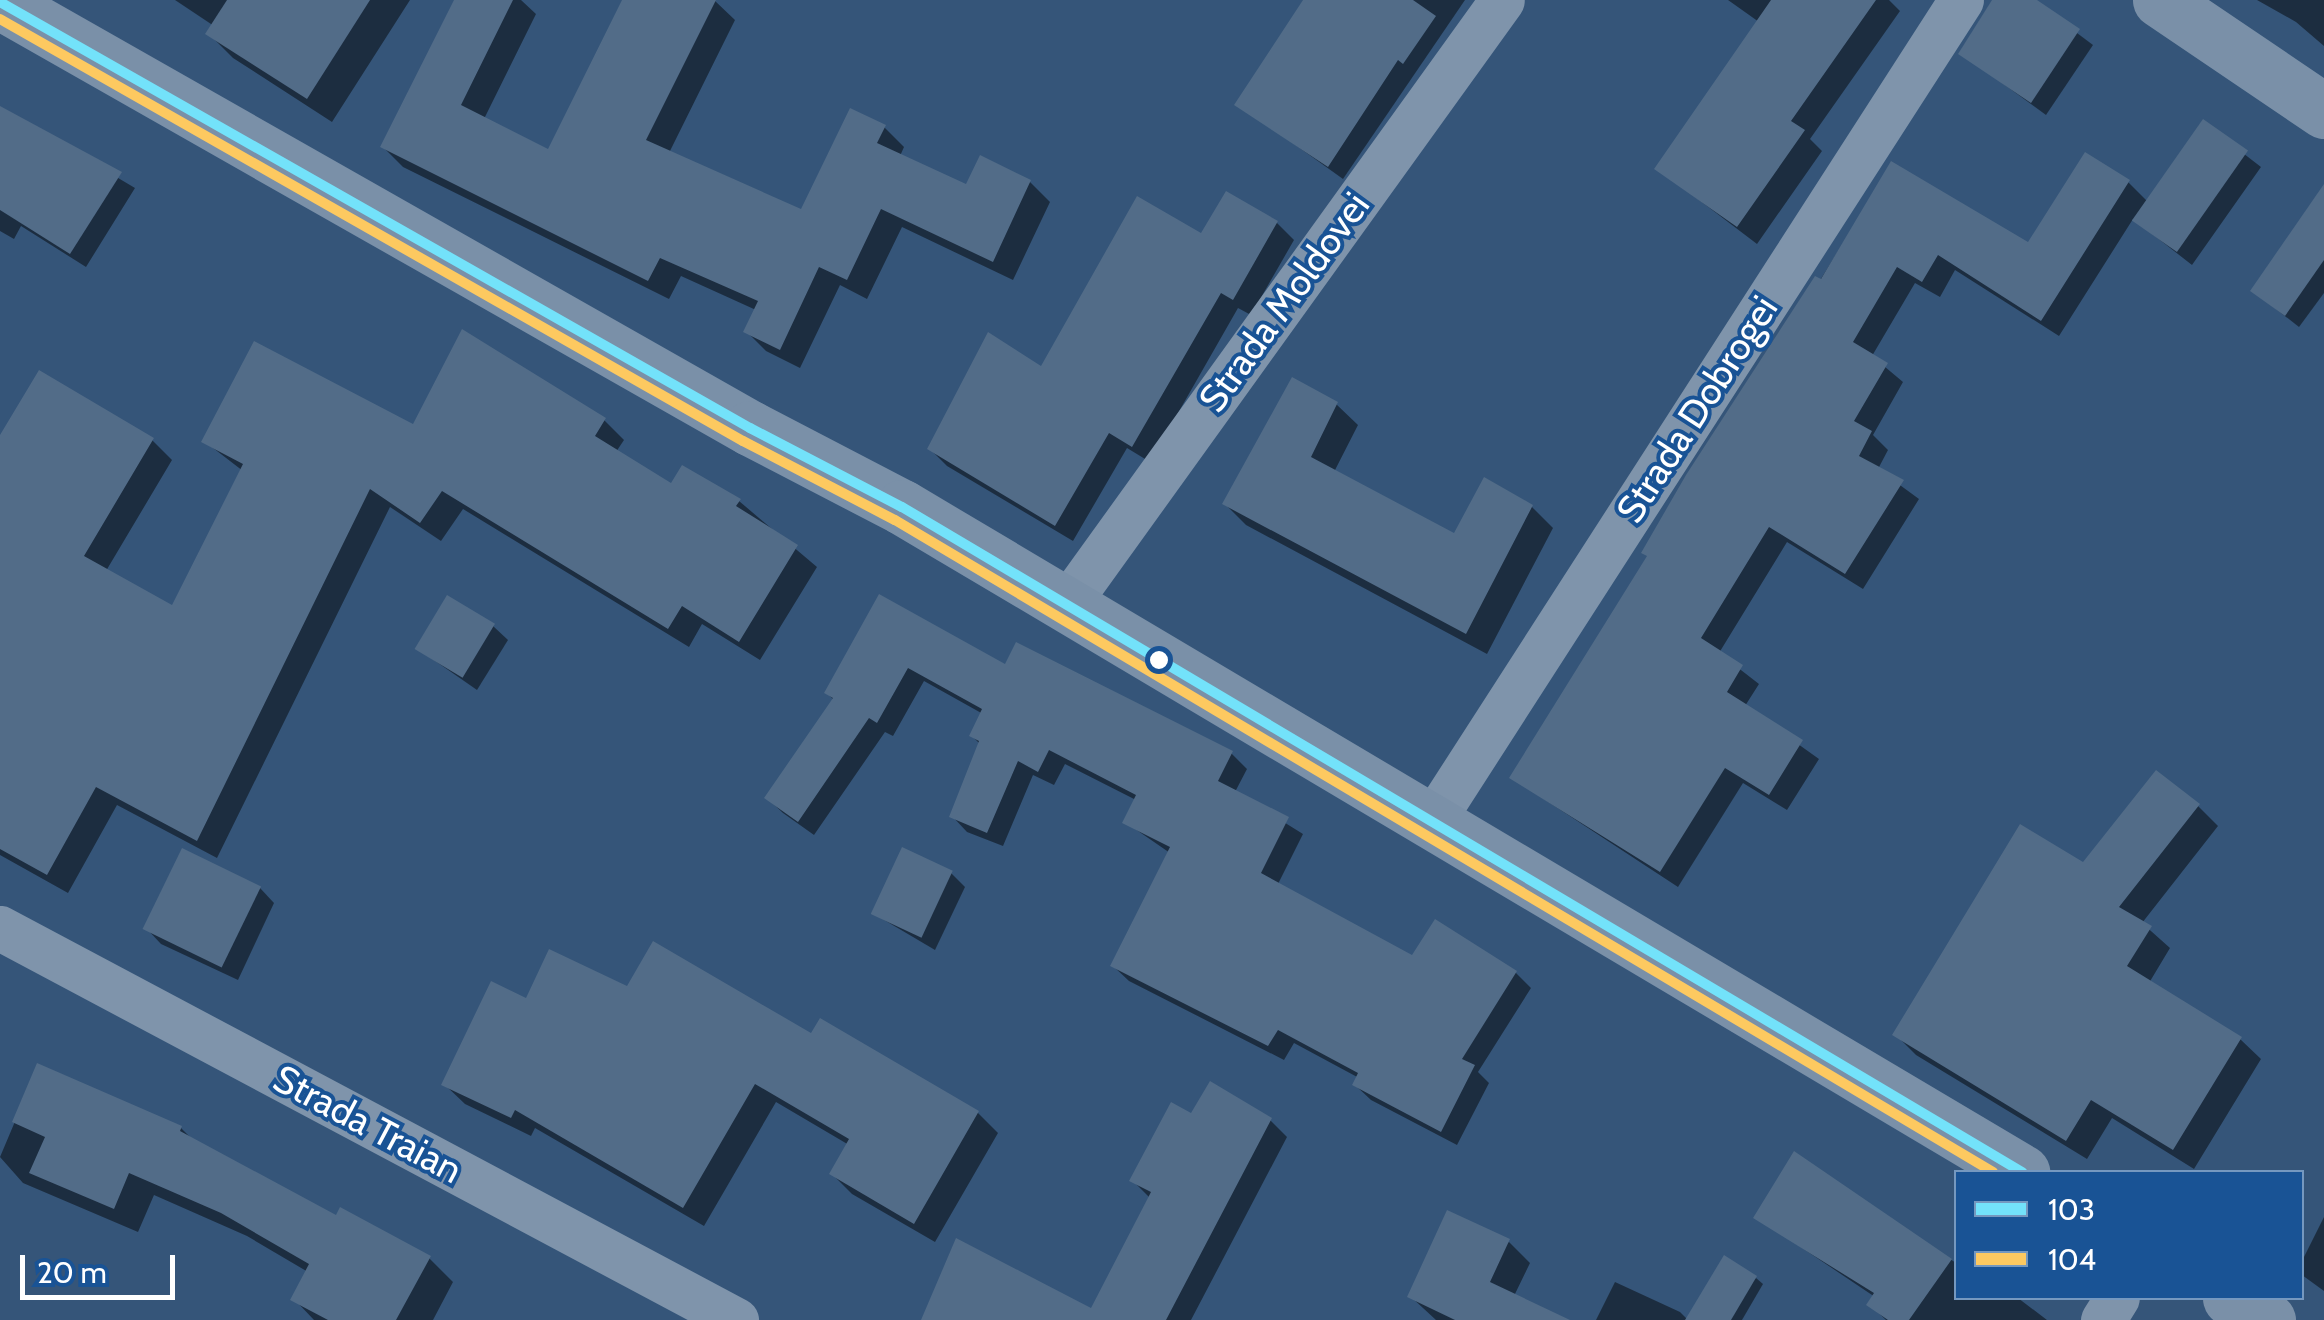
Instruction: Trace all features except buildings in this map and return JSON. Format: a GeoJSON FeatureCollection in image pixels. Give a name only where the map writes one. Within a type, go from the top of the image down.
{"type":"FeatureCollection","features":[{"type":"Feature","properties":{"kind":"main road"},"geometry":{"type":"LineString","coordinates":[[2160,0],[2324,111]]}},
{"type":"Feature","properties":{"kind":"main road"},"geometry":{"type":"LineString","coordinates":[[0,2],[1067,604],[1434,818],[2019,1170]]}},
{"type":"Feature","properties":{"kind":"main road"},"geometry":{"type":"LineString","coordinates":[[2233,1300],[2268,1320]]}},
{"type":"Feature","properties":{"kind":"street","name":"Strada Moldovei"},"geometry":{"type":"LineString","coordinates":[[1067,604],[1502,0]]}},
{"type":"Feature","properties":{"kind":"street","name":"Strada Dobrogei"},"geometry":{"type":"LineString","coordinates":[[1434,818],[1960,0]]}},
{"type":"Feature","properties":{"kind":"street","name":"Strada Traian"},"geometry":{"type":"LineString","coordinates":[[0,928],[736,1320]]}},
{"type":"Feature","properties":{"kind":"transit line","name":"103"},"geometry":{"type":"LineString","coordinates":[[0,2],[750,428],[902,507],[2019,1170]]}},
{"type":"Feature","properties":{"kind":"transit line","name":"104"},"geometry":{"type":"LineString","coordinates":[[0,19],[743,441],[895,520],[1990,1170]]}}]}
